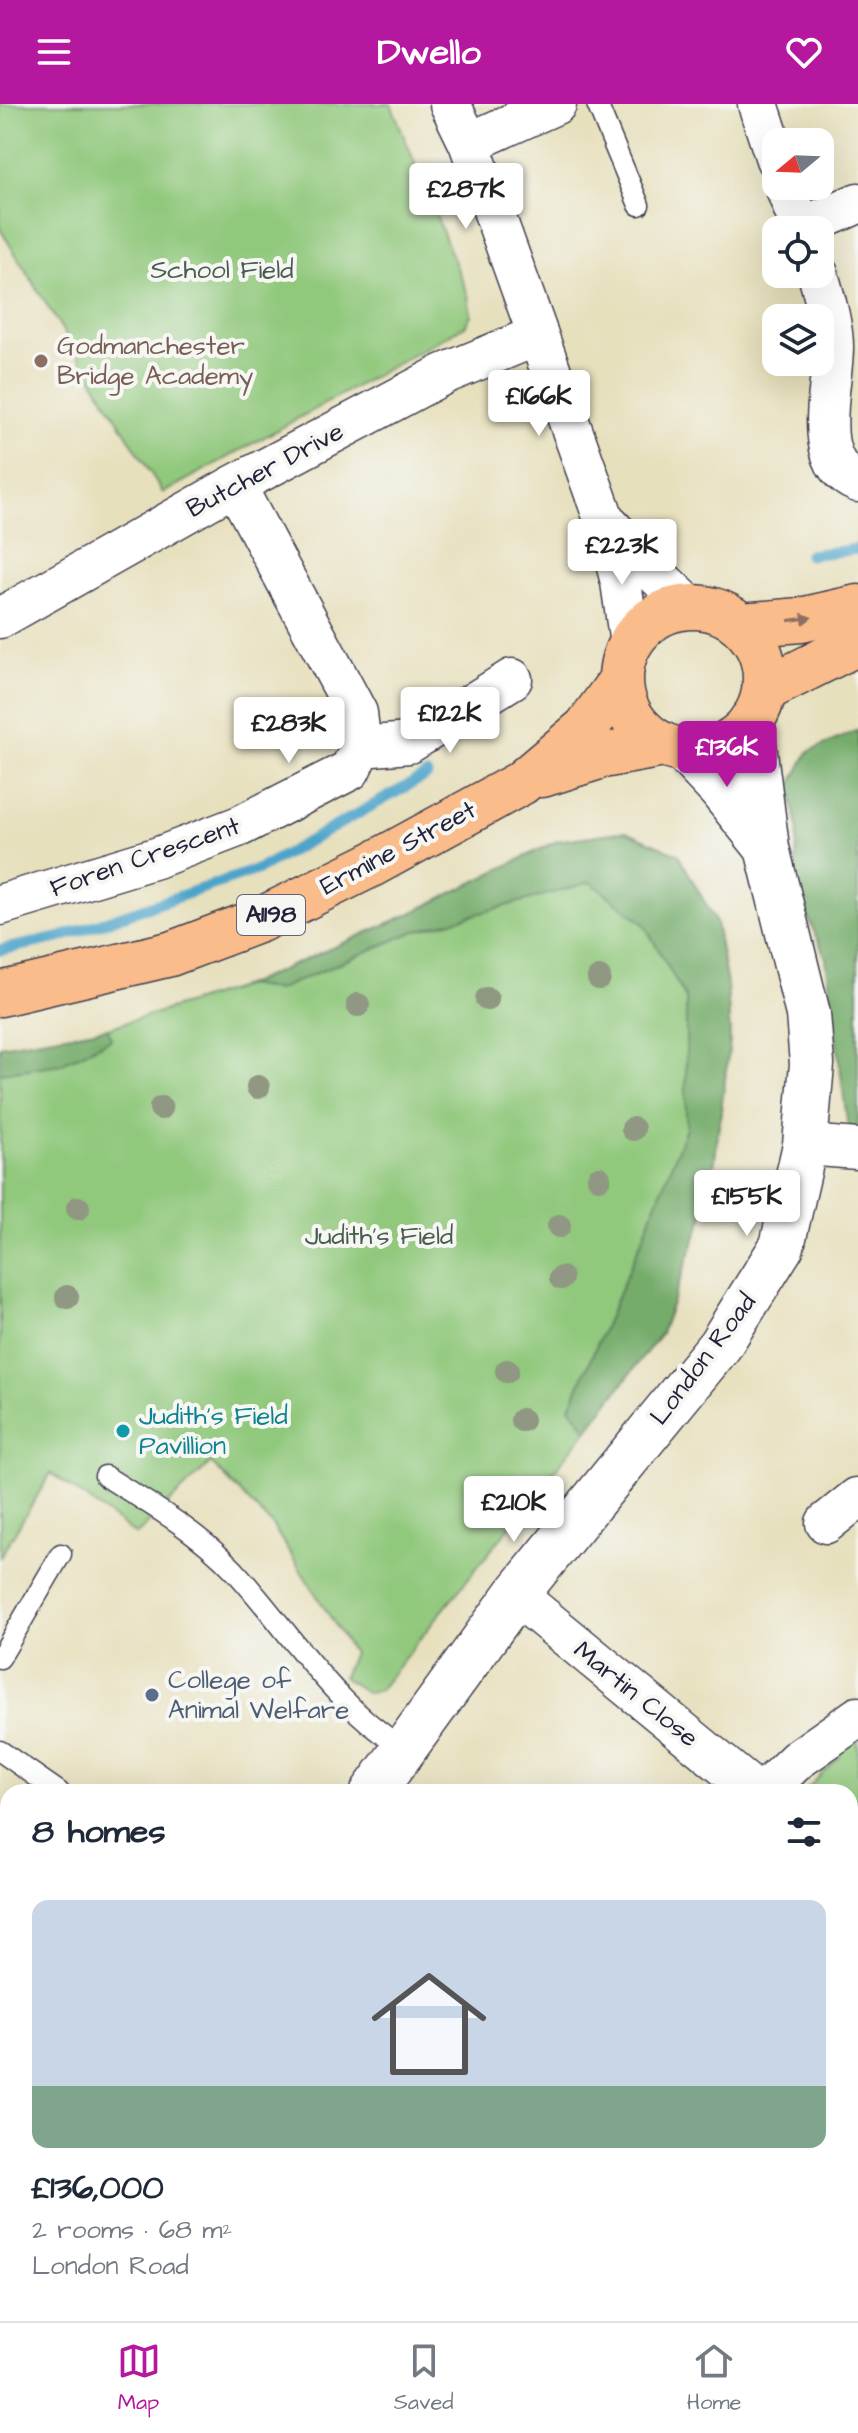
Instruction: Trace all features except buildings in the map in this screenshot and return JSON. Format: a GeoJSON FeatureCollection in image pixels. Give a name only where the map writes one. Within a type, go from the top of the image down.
{"type":"FeatureCollection","features":[{"type":"Feature","properties":{"kind":"main road"},"geometry":{"type":"LineString","coordinates":[[690,607],[709,608],[726,615],[741,625],[753,639],[765,672],[758,706]]}},
{"type":"Feature","properties":{"kind":"main road","name":"A1198"},"geometry":{"type":"LineString","coordinates":[[625,662],[641,629],[655,617],[690,607]]}},
{"type":"Feature","properties":{"kind":"main road"},"geometry":{"type":"LineString","coordinates":[[741,625],[801,620],[858,607]]}},
{"type":"Feature","properties":{"kind":"main road","name":"A1198"},"geometry":{"type":"LineString","coordinates":[[673,748],[703,750],[722,745],[738,735],[758,706],[858,643]]}},
{"type":"Feature","properties":{"kind":"main road"},"geometry":{"type":"LineString","coordinates":[[625,662],[624,700],[633,718],[646,734],[673,748]]}},
{"type":"Feature","properties":{"kind":"main road","name":"Ermine Street"},"geometry":{"type":"LineString","coordinates":[[521,783],[586,728],[625,662]]}},
{"type":"Feature","properties":{"kind":"main road","name":"Ermine Street"},"geometry":{"type":"LineString","coordinates":[[0,994],[170,954],[260,920],[373,864],[521,783],[602,756],[673,748]]}},
{"type":"Feature","properties":{"kind":"street"},"geometry":{"type":"LineString","coordinates":[[450,104],[469,143],[604,519],[621,582],[625,662]]}},
{"type":"Feature","properties":{"kind":"street"},"geometry":{"type":"LineString","coordinates":[[469,143],[556,104]]}},
{"type":"Feature","properties":{"kind":"street"},"geometry":{"type":"LineString","coordinates":[[758,104],[766,128]]}},
{"type":"Feature","properties":{"kind":"street"},"geometry":{"type":"LineString","coordinates":[[830,216],[858,203]]}},
{"type":"Feature","properties":{"kind":"street"},"geometry":{"type":"LineString","coordinates":[[821,288],[833,344],[827,432],[832,459],[850,479],[858,482]]}},
{"type":"Feature","properties":{"kind":"street","name":"Butcher Drive"},"geometry":{"type":"LineString","coordinates":[[1,614],[444,374],[536,336]]}},
{"type":"Feature","properties":{"kind":"street"},"geometry":{"type":"LineString","coordinates":[[235,485],[357,713],[361,747],[409,743],[512,679]]}},
{"type":"Feature","properties":{"kind":"street"},"geometry":{"type":"LineString","coordinates":[[604,519],[690,607]]}},
{"type":"Feature","properties":{"kind":"street","name":"London Road"},"geometry":{"type":"LineString","coordinates":[[378,1784],[516,1595],[720,1345],[782,1246],[805,1145],[812,1064],[808,1014],[767,848],[758,706]]}},
{"type":"Feature","properties":{"kind":"street","name":"Foren Crescent"},"geometry":{"type":"LineString","coordinates":[[0,905],[159,857],[240,826],[350,770],[361,747]]}},
{"type":"Feature","properties":{"kind":"street","name":"London Road"},"geometry":{"type":"LineString","coordinates":[[673,748],[720,789],[767,848]]}},
{"type":"Feature","properties":{"kind":"street"},"geometry":{"type":"LineString","coordinates":[[805,1145],[858,1149]]}},
{"type":"Feature","properties":{"kind":"street","name":"Martin Close"},"geometry":{"type":"LineString","coordinates":[[516,1595],[746,1784]]}},
{"type":"Feature","properties":{"kind":"street"},"geometry":{"type":"LineString","coordinates":[[772,1784],[797,1760],[858,1717]]}},
{"type":"Feature","properties":{"kind":"lane"},"geometry":{"type":"LineString","coordinates":[[597,104],[639,205]]}},
{"type":"Feature","properties":{"kind":"lane"},"geometry":{"type":"LineString","coordinates":[[105,1476],[181,1523],[232,1569],[330,1686],[365,1721],[403,1748]]}},
{"type":"Feature","properties":{"kind":"lane"},"geometry":{"type":"LineString","coordinates":[[0,1658],[61,1554]]}},
{"type":"Feature","properties":{"kind":"lane"},"geometry":{"type":"LineString","coordinates":[[0,1751],[47,1784]]}},
{"type":"Feature","properties":{"kind":"green space","name":"School Field"},"geometry":{"type":"Polygon","coordinates":[[[0,104],[391,104],[468,295],[471,315],[465,326],[163,493],[0,229],[0,104]]]}},
{"type":"Feature","properties":{"kind":"green space"},"geometry":{"type":"Polygon","coordinates":[[[858,730],[858,1129],[854,1134],[847,1121],[826,958],[794,886],[798,829],[790,787],[808,752],[858,730]]]}},
{"type":"Feature","properties":{"kind":"green space","name":"Judith's Field"},"geometry":{"type":"Polygon","coordinates":[[[626,831],[678,854],[716,923],[727,985],[730,1039],[710,1197],[661,1333],[379,1690],[366,1693],[343,1677],[353,1653],[272,1525],[211,1463],[136,1535],[51,1473],[0,1557],[0,1046],[108,1028],[247,985],[410,914],[557,841],[626,831]]]}},
{"type":"Feature","properties":{"kind":"green space"},"geometry":{"type":"Polygon","coordinates":[[[626,831],[678,854],[716,923],[727,985],[730,1039],[710,1197],[661,1333],[587,1430],[570,1407],[686,1128],[686,999],[644,924],[591,882],[413,932],[277,990],[247,985],[410,914],[557,841],[626,831]]]}},
{"type":"Feature","properties":{"kind":"green space"},"geometry":{"type":"Polygon","coordinates":[[[108,1028],[111,1039],[61,1064],[0,1073],[0,1046],[108,1028]]]}},
{"type":"Feature","properties":{"kind":"green space"},"geometry":{"type":"Polygon","coordinates":[[[858,1738],[858,1784],[812,1784],[840,1756],[838,1752],[858,1738]]]}},
{"type":"Feature","properties":{"kind":"waterway"},"geometry":{"type":"LineString","coordinates":[[809,555],[858,549]]}},
{"type":"Feature","properties":{"kind":"waterway"},"geometry":{"type":"LineString","coordinates":[[0,950],[58,938],[259,869],[427,775]]}},
{"type":"Feature","properties":{"kind":"place","name":"Godmanchester Bridge Academy"},"geometry":{"type":"Point","coordinates":[41,361]}},
{"type":"Feature","properties":{"kind":"place","name":"Judith's Field Pavillion"},"geometry":{"type":"Point","coordinates":[123,1431]}},
{"type":"Feature","properties":{"kind":"place","name":"College of Animal Welfare"},"geometry":{"type":"Point","coordinates":[152,1695]}}]}
